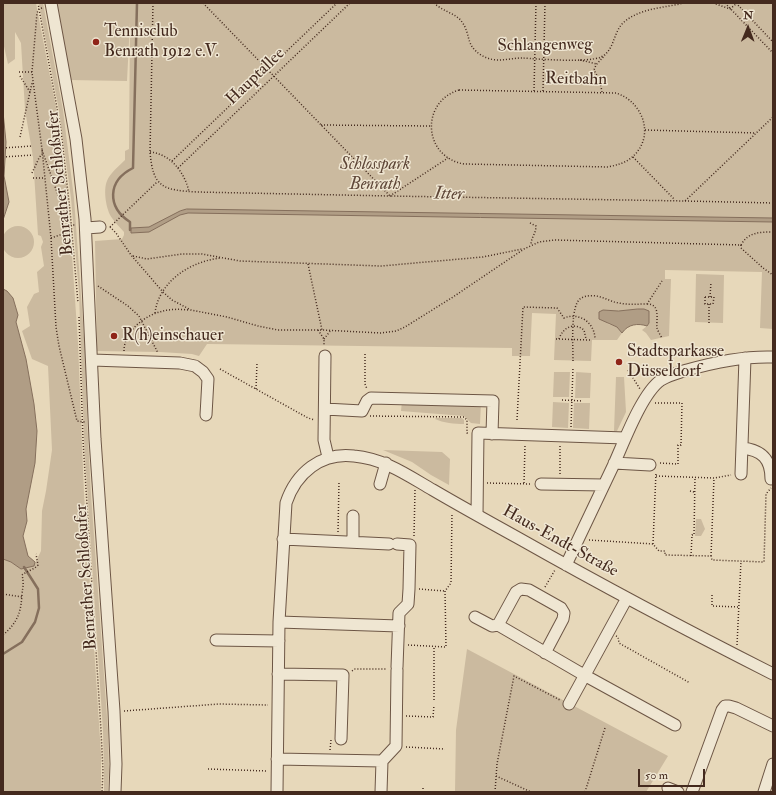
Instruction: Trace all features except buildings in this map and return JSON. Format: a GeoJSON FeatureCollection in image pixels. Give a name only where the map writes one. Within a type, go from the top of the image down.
{"type":"FeatureCollection","features":[{"type":"Feature","properties":{"kind":"street","name":"Benrather Schloßufer"},"geometry":{"type":"LineString","coordinates":[[51,4],[76,139],[86,228],[94,421],[114,711],[116,764],[115,792]]}},
{"type":"Feature","properties":{"kind":"street"},"geometry":{"type":"LineString","coordinates":[[86,228],[105,227]]}},
{"type":"Feature","properties":{"kind":"street"},"geometry":{"type":"LineString","coordinates":[[326,356],[324,440],[328,457]]}},
{"type":"Feature","properties":{"kind":"street"},"geometry":{"type":"LineString","coordinates":[[562,563],[578,540],[625,438],[652,388],[661,380],[670,375],[709,364],[745,358],[773,357]]}},
{"type":"Feature","properties":{"kind":"street"},"geometry":{"type":"LineString","coordinates":[[741,474],[745,358]]}},
{"type":"Feature","properties":{"kind":"street"},"geometry":{"type":"LineString","coordinates":[[92,360],[180,363],[193,365],[203,372],[208,379],[206,415]]}},
{"type":"Feature","properties":{"kind":"street"},"geometry":{"type":"LineString","coordinates":[[325,409],[364,406],[371,398],[493,400],[492,434]]}},
{"type":"Feature","properties":{"kind":"street"},"geometry":{"type":"LineString","coordinates":[[477,515],[478,433],[625,438]]}},
{"type":"Feature","properties":{"kind":"street"},"geometry":{"type":"LineString","coordinates":[[742,448],[753,450],[765,458],[771,467],[771,484]]}},
{"type":"Feature","properties":{"kind":"street","name":"Haus-Endt-Straße"},"geometry":{"type":"LineString","coordinates":[[277,792],[279,622],[286,503],[290,491],[304,472],[316,463],[328,457],[353,456],[386,463],[562,563],[773,674]]}},
{"type":"Feature","properties":{"kind":"street"},"geometry":{"type":"LineString","coordinates":[[380,484],[386,463]]}},
{"type":"Feature","properties":{"kind":"street"},"geometry":{"type":"LineString","coordinates":[[614,463],[654,466]]}},
{"type":"Feature","properties":{"kind":"street"},"geometry":{"type":"LineString","coordinates":[[541,484],[604,485]]}},
{"type":"Feature","properties":{"kind":"street"},"geometry":{"type":"LineString","coordinates":[[353,516],[353,542]]}},
{"type":"Feature","properties":{"kind":"street"},"geometry":{"type":"LineString","coordinates":[[283,539],[410,545],[408,604],[399,613],[396,746],[382,761],[381,792]]}},
{"type":"Feature","properties":{"kind":"street"},"geometry":{"type":"LineString","coordinates":[[498,625],[516,592],[521,589],[529,590],[561,608],[564,614],[563,619],[545,654]]}},
{"type":"Feature","properties":{"kind":"street"},"geometry":{"type":"LineString","coordinates":[[569,704],[608,630],[627,598]]}},
{"type":"Feature","properties":{"kind":"street"},"geometry":{"type":"LineString","coordinates":[[475,617],[492,626],[498,625],[545,654],[675,725]]}},
{"type":"Feature","properties":{"kind":"street"},"geometry":{"type":"LineString","coordinates":[[279,622],[399,626]]}},
{"type":"Feature","properties":{"kind":"street"},"geometry":{"type":"LineString","coordinates":[[216,640],[279,641]]}},
{"type":"Feature","properties":{"kind":"street"},"geometry":{"type":"LineString","coordinates":[[278,674],[343,675],[340,739]]}},
{"type":"Feature","properties":{"kind":"street"},"geometry":{"type":"LineString","coordinates":[[692,792],[722,710],[725,706],[736,708],[773,726]]}},
{"type":"Feature","properties":{"kind":"street"},"geometry":{"type":"LineString","coordinates":[[277,759],[382,761]]}},
{"type":"Feature","properties":{"kind":"street"},"geometry":{"type":"LineString","coordinates":[[764,792],[773,764]]}},
{"type":"Feature","properties":{"kind":"path"},"geometry":{"type":"LineString","coordinates":[[38,3],[61,130],[72,225],[78,305]]}},
{"type":"Feature","properties":{"kind":"path"},"geometry":{"type":"LineString","coordinates":[[153,3],[150,152],[153,173],[158,182],[169,188],[189,192],[773,203]]}},
{"type":"Feature","properties":{"kind":"path"},"geometry":{"type":"LineString","coordinates":[[202,3],[390,196]]}},
{"type":"Feature","properties":{"kind":"path","name":"Hauptallee"},"geometry":{"type":"LineString","coordinates":[[172,161],[337,3]]}},
{"type":"Feature","properties":{"kind":"path","name":"Hauptallee"},"geometry":{"type":"LineString","coordinates":[[178,168],[350,3]]}},
{"type":"Feature","properties":{"kind":"path","name":"Schlangenweg"},"geometry":{"type":"LineString","coordinates":[[434,3],[439,8],[459,19],[464,27],[472,48],[484,57],[498,60],[595,58],[606,54],[615,39],[620,26],[633,16],[663,7],[684,3]]}},
{"type":"Feature","properties":{"kind":"path"},"geometry":{"type":"LineString","coordinates":[[534,91],[536,3]]}},
{"type":"Feature","properties":{"kind":"path"},"geometry":{"type":"LineString","coordinates":[[543,91],[545,3]]}},
{"type":"Feature","properties":{"kind":"path"},"geometry":{"type":"LineString","coordinates":[[713,3],[730,9]]}},
{"type":"Feature","properties":{"kind":"path"},"geometry":{"type":"LineString","coordinates":[[725,3],[773,53]]}},
{"type":"Feature","properties":{"kind":"path"},"geometry":{"type":"LineString","coordinates":[[730,9],[736,3],[773,42]]}},
{"type":"Feature","properties":{"kind":"path"},"geometry":{"type":"LineString","coordinates":[[39,9],[51,4]]}},
{"type":"Feature","properties":{"kind":"path"},"geometry":{"type":"LineString","coordinates":[[39,9],[36,22],[32,72],[51,238],[56,326],[59,346],[77,421],[94,421]]}},
{"type":"Feature","properties":{"kind":"path"},"geometry":{"type":"LineString","coordinates":[[602,92],[595,68],[606,54]]}},
{"type":"Feature","properties":{"kind":"path"},"geometry":{"type":"LineString","coordinates":[[576,59],[598,64]]}},
{"type":"Feature","properties":{"kind":"path"},"geometry":{"type":"LineString","coordinates":[[19,72],[32,72]]}},
{"type":"Feature","properties":{"kind":"path"},"geometry":{"type":"LineString","coordinates":[[20,76],[30,92]]}},
{"type":"Feature","properties":{"kind":"path"},"geometry":{"type":"LineString","coordinates":[[20,137],[33,81]]}},
{"type":"Feature","properties":{"kind":"path","name":"Reitbahn"},"geometry":{"type":"LineString","coordinates":[[448,158],[436,144],[432,133],[432,119],[438,105],[442,100],[453,92],[467,90],[602,92],[622,95],[633,102],[642,115],[644,130],[641,146],[633,157]]}},
{"type":"Feature","properties":{"kind":"path"},"geometry":{"type":"LineString","coordinates":[[685,201],[773,117]]}},
{"type":"Feature","properties":{"kind":"path"},"geometry":{"type":"LineString","coordinates":[[321,125],[432,126]]}},
{"type":"Feature","properties":{"kind":"path"},"geometry":{"type":"LineString","coordinates":[[644,130],[756,133]]}},
{"type":"Feature","properties":{"kind":"path"},"geometry":{"type":"LineString","coordinates":[[3,148],[32,146]]}},
{"type":"Feature","properties":{"kind":"path"},"geometry":{"type":"LineString","coordinates":[[42,149],[68,223],[69,225],[72,225]]}},
{"type":"Feature","properties":{"kind":"path"},"geometry":{"type":"LineString","coordinates":[[150,152],[172,161],[186,181],[189,192]]}},
{"type":"Feature","properties":{"kind":"path"},"geometry":{"type":"LineString","coordinates":[[32,172],[42,154]]}},
{"type":"Feature","properties":{"kind":"path"},"geometry":{"type":"LineString","coordinates":[[3,157],[33,155]]}},
{"type":"Feature","properties":{"kind":"path"},"geometry":{"type":"LineString","coordinates":[[390,196],[448,158],[464,164],[608,167],[621,164],[633,157],[676,201]]}},
{"type":"Feature","properties":{"kind":"path"},"geometry":{"type":"LineString","coordinates":[[33,178],[44,178]]}},
{"type":"Feature","properties":{"kind":"path"},"geometry":{"type":"LineString","coordinates":[[115,222],[158,182]]}},
{"type":"Feature","properties":{"kind":"path"},"geometry":{"type":"LineString","coordinates":[[530,223],[536,226],[536,233],[531,239],[531,245]]}},
{"type":"Feature","properties":{"kind":"path"},"geometry":{"type":"LineString","coordinates":[[105,227],[116,233],[131,255],[163,292],[172,300],[191,310]]}},
{"type":"Feature","properties":{"kind":"path"},"geometry":{"type":"LineString","coordinates":[[51,238],[72,231]]}},
{"type":"Feature","properties":{"kind":"path"},"geometry":{"type":"LineString","coordinates":[[741,245],[745,240],[758,232],[773,232]]}},
{"type":"Feature","properties":{"kind":"path"},"geometry":{"type":"LineString","coordinates":[[124,361],[124,348],[127,338],[132,330],[155,313],[173,310],[191,310],[227,317],[273,329],[381,333],[396,331],[405,327],[453,297],[524,249],[540,242],[555,240],[741,245]]}},
{"type":"Feature","properties":{"kind":"path"},"geometry":{"type":"LineString","coordinates":[[741,245],[741,248],[773,275]]}},
{"type":"Feature","properties":{"kind":"path"},"geometry":{"type":"LineString","coordinates":[[131,255],[142,259],[147,259],[182,254],[202,254],[240,261],[381,266],[483,257],[524,249]]}},
{"type":"Feature","properties":{"kind":"path"},"geometry":{"type":"LineString","coordinates":[[155,313],[166,286],[180,273],[208,260],[223,258]]}},
{"type":"Feature","properties":{"kind":"path"},"geometry":{"type":"LineString","coordinates":[[308,264],[322,330]]}},
{"type":"Feature","properties":{"kind":"path"},"geometry":{"type":"LineString","coordinates":[[647,304],[662,281]]}},
{"type":"Feature","properties":{"kind":"path"},"geometry":{"type":"LineString","coordinates":[[710,297],[711,282]]}},
{"type":"Feature","properties":{"kind":"path"},"geometry":{"type":"LineString","coordinates":[[89,286],[100,286],[133,310],[142,322],[159,354],[159,362]]}},
{"type":"Feature","properties":{"kind":"path"},"geometry":{"type":"LineString","coordinates":[[572,361],[574,316],[577,302],[585,296],[594,295],[619,303],[650,304],[657,311],[658,329],[662,338]]}},
{"type":"Feature","properties":{"kind":"path"},"geometry":{"type":"LineString","coordinates":[[709,323],[710,304],[713,304],[714,297],[705,297],[705,304],[710,304]]}},
{"type":"Feature","properties":{"kind":"path"},"geometry":{"type":"LineString","coordinates":[[517,420],[523,307],[557,308],[564,318],[574,316],[581,317],[587,320],[592,326],[595,338]]}},
{"type":"Feature","properties":{"kind":"path"},"geometry":{"type":"LineString","coordinates":[[78,312],[82,422],[101,731],[103,771],[102,792]]}},
{"type":"Feature","properties":{"kind":"path"},"geometry":{"type":"LineString","coordinates":[[559,339],[564,329],[568,326],[577,326],[584,330],[586,340]]}},
{"type":"Feature","properties":{"kind":"path"},"geometry":{"type":"LineString","coordinates":[[318,330],[324,339],[326,356]]}},
{"type":"Feature","properties":{"kind":"path"},"geometry":{"type":"LineString","coordinates":[[324,339],[331,330]]}},
{"type":"Feature","properties":{"kind":"path"},"geometry":{"type":"LineString","coordinates":[[556,339],[590,340]]}},
{"type":"Feature","properties":{"kind":"path"},"geometry":{"type":"LineString","coordinates":[[365,354],[366,386],[364,406],[370,416],[464,417],[467,420],[466,433],[478,433]]}},
{"type":"Feature","properties":{"kind":"path"},"geometry":{"type":"LineString","coordinates":[[256,390],[257,363]]}},
{"type":"Feature","properties":{"kind":"path"},"geometry":{"type":"LineString","coordinates":[[560,484],[565,436],[572,401],[572,367]]}},
{"type":"Feature","properties":{"kind":"path"},"geometry":{"type":"LineString","coordinates":[[220,369],[308,418],[324,422]]}},
{"type":"Feature","properties":{"kind":"path"},"geometry":{"type":"LineString","coordinates":[[628,370],[645,400],[682,403],[681,445],[678,445],[678,464],[654,466],[656,476],[653,544],[658,551],[665,551],[665,555],[711,556]]}},
{"type":"Feature","properties":{"kind":"path"},"geometry":{"type":"LineString","coordinates":[[562,400],[583,401]]}},
{"type":"Feature","properties":{"kind":"path"},"geometry":{"type":"LineString","coordinates":[[524,483],[525,435]]}},
{"type":"Feature","properties":{"kind":"path"},"geometry":{"type":"LineString","coordinates":[[656,476],[714,478],[741,474]]}},
{"type":"Feature","properties":{"kind":"path"},"geometry":{"type":"LineString","coordinates":[[691,556],[692,535],[694,535],[694,477]]}},
{"type":"Feature","properties":{"kind":"path"},"geometry":{"type":"LineString","coordinates":[[714,478],[712,560],[764,562],[766,494],[771,484]]}},
{"type":"Feature","properties":{"kind":"path"},"geometry":{"type":"LineString","coordinates":[[410,545],[414,541],[415,480]]}},
{"type":"Feature","properties":{"kind":"path"},"geometry":{"type":"LineString","coordinates":[[338,542],[337,500],[339,496],[339,482]]}},
{"type":"Feature","properties":{"kind":"path"},"geometry":{"type":"LineString","coordinates":[[478,483],[541,484]]}},
{"type":"Feature","properties":{"kind":"path"},"geometry":{"type":"LineString","coordinates":[[398,645],[446,647],[445,591],[451,583],[452,501]]}},
{"type":"Feature","properties":{"kind":"path"},"geometry":{"type":"LineString","coordinates":[[578,540],[653,544]]}},
{"type":"Feature","properties":{"kind":"path"},"geometry":{"type":"LineString","coordinates":[[3,635],[11,628],[19,615],[22,605],[24,584],[22,575],[38,565],[36,554]]}},
{"type":"Feature","properties":{"kind":"path"},"geometry":{"type":"LineString","coordinates":[[737,656],[741,561]]}},
{"type":"Feature","properties":{"kind":"path"},"geometry":{"type":"LineString","coordinates":[[540,596],[562,563]]}},
{"type":"Feature","properties":{"kind":"path"},"geometry":{"type":"LineString","coordinates":[[409,589],[445,591]]}},
{"type":"Feature","properties":{"kind":"path"},"geometry":{"type":"LineString","coordinates":[[3,594],[22,597]]}},
{"type":"Feature","properties":{"kind":"path"},"geometry":{"type":"LineString","coordinates":[[712,596],[712,606],[739,607]]}},
{"type":"Feature","properties":{"kind":"path"},"geometry":{"type":"LineString","coordinates":[[608,630],[618,637],[618,644],[690,683]]}},
{"type":"Feature","properties":{"kind":"path"},"geometry":{"type":"LineString","coordinates":[[434,647],[434,700]]}},
{"type":"Feature","properties":{"kind":"path"},"geometry":{"type":"LineString","coordinates":[[343,675],[355,669],[397,668]]}},
{"type":"Feature","properties":{"kind":"path"},"geometry":{"type":"LineString","coordinates":[[495,792],[504,726],[514,676],[569,704]]}},
{"type":"Feature","properties":{"kind":"path"},"geometry":{"type":"LineString","coordinates":[[114,711],[219,704],[278,706]]}},
{"type":"Feature","properties":{"kind":"path"},"geometry":{"type":"LineString","coordinates":[[396,716],[433,717],[434,705]]}},
{"type":"Feature","properties":{"kind":"path"},"geometry":{"type":"LineString","coordinates":[[585,792],[605,728]]}},
{"type":"Feature","properties":{"kind":"path"},"geometry":{"type":"LineString","coordinates":[[396,746],[445,749]]}},
{"type":"Feature","properties":{"kind":"path"},"geometry":{"type":"LineString","coordinates":[[208,769],[277,772]]}},
{"type":"Feature","properties":{"kind":"path"},"geometry":{"type":"LineString","coordinates":[[496,776],[531,792]]}},
{"type":"Feature","properties":{"kind":"green space"},"geometry":{"type":"Polygon","coordinates":[[[3,3],[36,3],[58,118],[68,198],[78,343],[84,494],[101,754],[101,792],[3,792],[3,559],[11,562],[21,569],[34,565],[41,551],[42,511],[52,450],[48,366],[32,359],[22,331],[30,326],[27,307],[34,294],[39,292],[37,272],[44,266],[41,247],[43,242],[41,236],[38,235],[33,157],[25,110],[21,43],[15,32],[15,59],[8,64],[3,42],[3,3]]]}},
{"type":"Feature","properties":{"kind":"green space"},"geometry":{"type":"Polygon","coordinates":[[[39,3],[43,3],[63,110],[74,198],[86,365],[91,494],[108,731],[108,792],[104,792],[103,731],[84,440],[79,293],[71,198],[59,111],[39,3]]]}},
{"type":"Feature","properties":{"kind":"green space","name":"Schlosspark Benrath"},"geometry":{"type":"Polygon","coordinates":[[[56,3],[773,3],[773,329],[760,328],[762,272],[665,270],[665,279],[671,279],[669,336],[651,340],[642,330],[649,323],[638,309],[618,311],[603,310],[608,324],[618,327],[622,333],[617,340],[592,340],[591,361],[554,360],[556,314],[532,313],[530,356],[512,356],[512,348],[209,344],[207,344],[199,356],[192,354],[160,352],[97,351],[95,241],[122,239],[124,235],[124,232],[110,214],[105,189],[108,178],[125,160],[125,151],[129,149],[130,22],[127,81],[70,80],[56,3]]]}},
{"type":"Feature","properties":{"kind":"green space"},"geometry":{"type":"Polygon","coordinates":[[[15,226],[21,226],[30,230],[34,242],[30,254],[21,258],[15,258],[6,254],[2,245],[2,239],[6,230],[15,226]]]}},
{"type":"Feature","properties":{"kind":"green space"},"geometry":{"type":"Polygon","coordinates":[[[696,274],[724,275],[723,323],[695,322],[696,274]]]}},
{"type":"Feature","properties":{"kind":"green space"},"geometry":{"type":"Polygon","coordinates":[[[554,372],[570,372],[569,397],[553,397],[554,372]]]}},
{"type":"Feature","properties":{"kind":"green space"},"geometry":{"type":"Polygon","coordinates":[[[576,372],[591,373],[590,398],[575,398],[576,372]]]}},
{"type":"Feature","properties":{"kind":"green space"},"geometry":{"type":"Polygon","coordinates":[[[616,377],[624,377],[626,412],[617,431],[614,431],[616,377]]]}},
{"type":"Feature","properties":{"kind":"green space"},"geometry":{"type":"Polygon","coordinates":[[[402,401],[481,403],[480,424],[471,423],[464,416],[401,411],[402,401]]]}},
{"type":"Feature","properties":{"kind":"green space"},"geometry":{"type":"Polygon","coordinates":[[[553,402],[569,403],[568,428],[552,427],[553,402]]]}},
{"type":"Feature","properties":{"kind":"green space"},"geometry":{"type":"Polygon","coordinates":[[[574,403],[590,403],[589,429],[573,428],[574,403]]]}},
{"type":"Feature","properties":{"kind":"green space"},"geometry":{"type":"Polygon","coordinates":[[[462,418],[464,420],[464,424],[445,422],[435,419],[462,418]]]}},
{"type":"Feature","properties":{"kind":"green space"},"geometry":{"type":"Polygon","coordinates":[[[383,450],[442,452],[450,459],[449,485],[412,462],[383,450]]]}},
{"type":"Feature","properties":{"kind":"green space"},"geometry":{"type":"Polygon","coordinates":[[[696,519],[701,519],[705,529],[701,536],[695,536],[696,519]]]}},
{"type":"Feature","properties":{"kind":"green space"},"geometry":{"type":"Polygon","coordinates":[[[467,649],[668,756],[646,792],[455,792],[456,730],[467,649]]]}},
{"type":"Feature","properties":{"kind":"shaded area"},"geometry":{"type":"Polygon","coordinates":[[[3,112],[6,142],[4,176],[9,202],[3,220],[3,112]]]}},
{"type":"Feature","properties":{"kind":"shaded area"},"geometry":{"type":"Polygon","coordinates":[[[187,209],[773,218],[773,222],[188,213],[180,215],[149,232],[131,233],[131,228],[149,227],[187,209]]]}},
{"type":"Feature","properties":{"kind":"shaded area"},"geometry":{"type":"Polygon","coordinates":[[[3,289],[13,298],[18,315],[16,322],[26,359],[37,431],[35,463],[26,509],[27,521],[23,536],[28,556],[35,562],[34,566],[21,569],[11,562],[3,559],[3,289]]]}},
{"type":"Feature","properties":{"kind":"shaded area"},"geometry":{"type":"Polygon","coordinates":[[[638,309],[649,311],[649,323],[647,326],[633,325],[624,330],[622,333],[617,327],[599,319],[599,312],[603,310],[618,311],[638,309]]]}},
{"type":"Feature","properties":{"kind":"waterway"},"geometry":{"type":"LineString","coordinates":[[130,230],[130,222],[122,216],[117,209],[113,194],[118,180],[124,173],[133,168],[137,3]]}},
{"type":"Feature","properties":{"kind":"waterway"},"geometry":{"type":"LineString","coordinates":[[3,654],[22,642],[35,622],[39,608],[38,589],[24,567]]}},
{"type":"Feature","properties":{"kind":"place","name":"Tennisclub Benrath 1912 e.V."},"geometry":{"type":"Point","coordinates":[96,42]}},
{"type":"Feature","properties":{"kind":"place","name":"R(h)einschauer"},"geometry":{"type":"Point","coordinates":[114,336]}},
{"type":"Feature","properties":{"kind":"place","name":"Stadtsparkasse Düsseldorf"},"geometry":{"type":"Point","coordinates":[619,362]}},
{"type":"Feature","properties":{"kind":"water label","name":"Itter"},"geometry":{"type":"Point","coordinates":[449,195]}}]}
